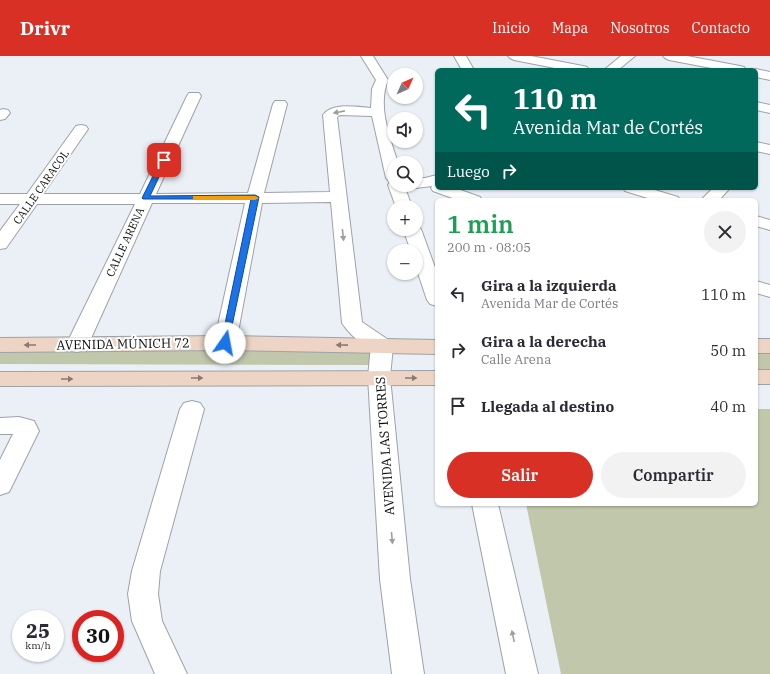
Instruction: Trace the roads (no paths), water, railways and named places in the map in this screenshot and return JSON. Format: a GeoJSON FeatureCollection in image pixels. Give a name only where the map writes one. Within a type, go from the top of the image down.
{"type":"FeatureCollection","features":[{"type":"Feature","properties":{"kind":"main road","name":"AVENIDA MÚNICH 72"},"geometry":{"type":"LineString","coordinates":[[0,345],[225,343],[435,347]]}},
{"type":"Feature","properties":{"kind":"main road"},"geometry":{"type":"LineString","coordinates":[[758,346],[770,346]]}},
{"type":"Feature","properties":{"kind":"main road"},"geometry":{"type":"LineString","coordinates":[[758,377],[770,377]]}},
{"type":"Feature","properties":{"kind":"main road"},"geometry":{"type":"LineString","coordinates":[[0,379],[435,378]]}},
{"type":"Feature","properties":{"kind":"street"},"geometry":{"type":"LineString","coordinates":[[367,56],[382,80],[378,88],[377,112],[388,156]]}},
{"type":"Feature","properties":{"kind":"street"},"geometry":{"type":"LineString","coordinates":[[460,56],[467,68]]}},
{"type":"Feature","properties":{"kind":"street"},"geometry":{"type":"LineString","coordinates":[[514,56],[573,68]]}},
{"type":"Feature","properties":{"kind":"street"},"geometry":{"type":"LineString","coordinates":[[613,68],[629,56]]}},
{"type":"Feature","properties":{"kind":"street"},"geometry":{"type":"LineString","coordinates":[[669,56],[730,68]]}},
{"type":"Feature","properties":{"kind":"street"},"geometry":{"type":"LineString","coordinates":[[758,73],[770,76]]}},
{"type":"Feature","properties":{"kind":"street","name":"CALLE ARENA"},"geometry":{"type":"LineString","coordinates":[[77,345],[194,96]]}},
{"type":"Feature","properties":{"kind":"street"},"geometry":{"type":"LineString","coordinates":[[225,343],[255,197],[280,104]]}},
{"type":"Feature","properties":{"kind":"street"},"geometry":{"type":"LineString","coordinates":[[758,106],[770,109]]}},
{"type":"Feature","properties":{"kind":"street"},"geometry":{"type":"LineString","coordinates":[[377,112],[338,111],[330,115],[352,323],[356,328],[382,346]]}},
{"type":"Feature","properties":{"kind":"street","name":"CALLE CARACOL"},"geometry":{"type":"LineString","coordinates":[[0,244],[81,129]]}},
{"type":"Feature","properties":{"kind":"street"},"geometry":{"type":"LineString","coordinates":[[758,147],[770,150]]}},
{"type":"Feature","properties":{"kind":"street"},"geometry":{"type":"LineString","coordinates":[[447,190],[469,198]]}},
{"type":"Feature","properties":{"kind":"street"},"geometry":{"type":"LineString","coordinates":[[638,190],[665,198]]}},
{"type":"Feature","properties":{"kind":"street"},"geometry":{"type":"LineString","coordinates":[[711,198],[720,190]]}},
{"type":"Feature","properties":{"kind":"street"},"geometry":{"type":"LineString","coordinates":[[0,199],[255,197],[325,198],[339,195]]}},
{"type":"Feature","properties":{"kind":"street"},"geometry":{"type":"LineString","coordinates":[[758,222],[770,225]]}},
{"type":"Feature","properties":{"kind":"street"},"geometry":{"type":"LineString","coordinates":[[414,236],[435,294]]}},
{"type":"Feature","properties":{"kind":"street"},"geometry":{"type":"LineString","coordinates":[[758,288],[770,291]]}},
{"type":"Feature","properties":{"kind":"street","name":"AVENIDA LAS TORRES"},"geometry":{"type":"LineString","coordinates":[[382,346],[379,377],[395,579],[408,674]]}},
{"type":"Feature","properties":{"kind":"street"},"geometry":{"type":"LineString","coordinates":[[171,674],[147,621],[144,594],[146,571],[192,409]]}},
{"type":"Feature","properties":{"kind":"street"},"geometry":{"type":"LineString","coordinates":[[0,426],[19,425],[26,427],[28,431],[0,485]]}},
{"type":"Feature","properties":{"kind":"street"},"geometry":{"type":"LineString","coordinates":[[484,506],[522,674]]}}]}
